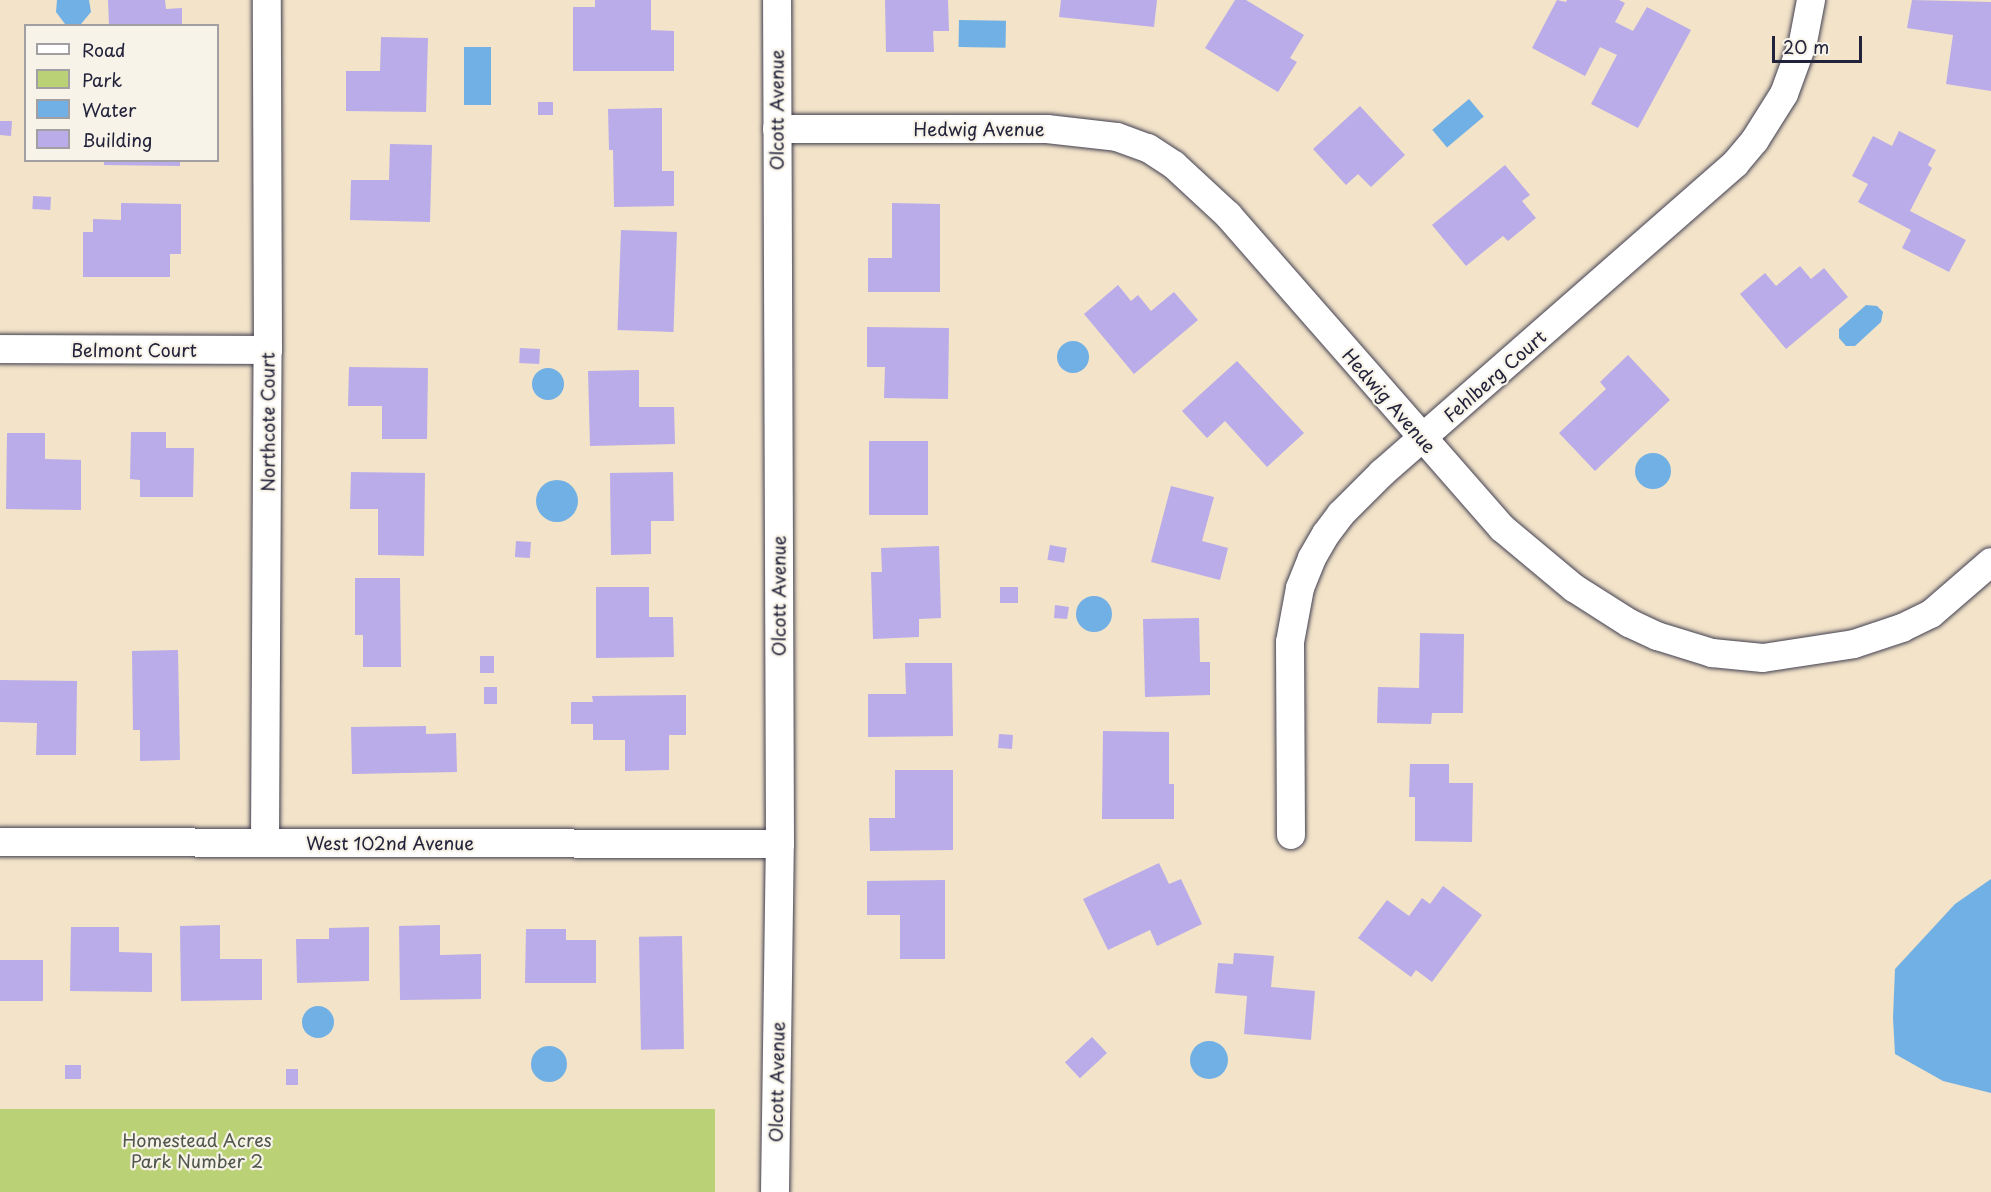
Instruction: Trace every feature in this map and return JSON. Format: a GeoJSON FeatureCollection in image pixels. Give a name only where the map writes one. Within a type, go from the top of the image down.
{"type":"FeatureCollection","features":[{"type":"Feature","properties":{"kind":"street","name":"Northcote Court"},"geometry":{"type":"LineString","coordinates":[[265,843],[268,350],[267,0]]}},
{"type":"Feature","properties":{"kind":"street","name":"Olcott Avenue"},"geometry":{"type":"LineString","coordinates":[[775,1192],[780,844],[777,0]]}},
{"type":"Feature","properties":{"kind":"street","name":"Fehlberg Court"},"geometry":{"type":"LineString","coordinates":[[1291,835],[1290,642],[1300,588],[1312,558],[1341,514],[1382,473],[1734,164],[1755,140],[1784,94],[1803,42],[1811,0]]}},
{"type":"Feature","properties":{"kind":"street","name":"Hedwig Avenue"},"geometry":{"type":"LineString","coordinates":[[777,129],[1047,129],[1117,138],[1148,148],[1183,172],[1228,215],[1422,440],[1502,528],[1574,588],[1629,623],[1657,636],[1712,653],[1763,658],[1854,644],[1902,628],[1931,614],[1991,562]]}},
{"type":"Feature","properties":{"kind":"street","name":"Belmont Court"},"geometry":{"type":"LineString","coordinates":[[0,349],[268,350]]}},
{"type":"Feature","properties":{"kind":"street","name":"West 102nd Avenue"},"geometry":{"type":"LineString","coordinates":[[0,842],[780,844]]}},
{"type":"Feature","properties":{"kind":"green space","name":"Homestead Acres Park Number 2"},"geometry":{"type":"Polygon","coordinates":[[[0,1109],[715,1109],[715,1192],[0,1192],[0,1109]]]}},
{"type":"Feature","properties":{"kind":"water"},"geometry":{"type":"Polygon","coordinates":[[[57,0],[89,0],[91,12],[81,24],[65,24],[56,12],[57,0]]]}},
{"type":"Feature","properties":{"kind":"water"},"geometry":{"type":"Polygon","coordinates":[[[959,20],[1006,21],[1006,48],[959,47],[959,20]]]}},
{"type":"Feature","properties":{"kind":"water"},"geometry":{"type":"Polygon","coordinates":[[[464,47],[491,47],[491,105],[464,105],[464,47]]]}},
{"type":"Feature","properties":{"kind":"water"},"geometry":{"type":"Polygon","coordinates":[[[1469,99],[1484,117],[1447,147],[1432,130],[1469,99]]]}},
{"type":"Feature","properties":{"kind":"water"},"geometry":{"type":"Polygon","coordinates":[[[1866,305],[1877,306],[1883,312],[1881,322],[1855,346],[1846,346],[1839,338],[1839,329],[1866,305]]]}},
{"type":"Feature","properties":{"kind":"water"},"geometry":{"type":"Polygon","coordinates":[[[1073,341],[1084,346],[1089,357],[1084,368],[1073,373],[1062,368],[1057,357],[1062,346],[1073,341]]]}},
{"type":"Feature","properties":{"kind":"water"},"geometry":{"type":"Polygon","coordinates":[[[548,368],[559,373],[564,384],[559,395],[548,400],[537,395],[532,384],[537,373],[548,368]]]}},
{"type":"Feature","properties":{"kind":"water"},"geometry":{"type":"Polygon","coordinates":[[[1653,453],[1666,458],[1671,471],[1666,484],[1653,489],[1640,484],[1635,471],[1640,458],[1653,453]]]}},
{"type":"Feature","properties":{"kind":"water"},"geometry":{"type":"Polygon","coordinates":[[[557,480],[572,486],[578,501],[572,516],[557,522],[542,516],[536,501],[542,486],[557,480]]]}},
{"type":"Feature","properties":{"kind":"water"},"geometry":{"type":"Polygon","coordinates":[[[1094,596],[1107,601],[1112,614],[1107,627],[1094,632],[1081,627],[1076,614],[1081,601],[1094,596]]]}},
{"type":"Feature","properties":{"kind":"water"},"geometry":{"type":"Polygon","coordinates":[[[1991,879],[1991,1093],[1943,1081],[1895,1054],[1893,1018],[1895,969],[1955,904],[1991,879]]]}},
{"type":"Feature","properties":{"kind":"water"},"geometry":{"type":"Polygon","coordinates":[[[318,1006],[329,1011],[334,1022],[329,1033],[318,1038],[307,1033],[302,1022],[307,1011],[318,1006]]]}},
{"type":"Feature","properties":{"kind":"water"},"geometry":{"type":"Polygon","coordinates":[[[1209,1041],[1222,1047],[1228,1060],[1222,1073],[1209,1079],[1196,1073],[1190,1060],[1196,1047],[1209,1041]]]}},
{"type":"Feature","properties":{"kind":"water"},"geometry":{"type":"Polygon","coordinates":[[[549,1046],[562,1051],[567,1064],[562,1077],[549,1082],[536,1077],[531,1064],[536,1051],[549,1046]]]}},
{"type":"Feature","properties":{"kind":"building"},"geometry":{"type":"Polygon","coordinates":[[[108,0],[165,0],[166,9],[182,8],[182,24],[109,24],[108,0]]]}},
{"type":"Feature","properties":{"kind":"building"},"geometry":{"type":"Polygon","coordinates":[[[595,0],[651,0],[651,30],[674,31],[674,71],[573,71],[573,7],[595,7],[595,0]]]}},
{"type":"Feature","properties":{"kind":"building"},"geometry":{"type":"Polygon","coordinates":[[[885,0],[948,0],[949,31],[933,31],[934,52],[886,52],[885,0]]]}},
{"type":"Feature","properties":{"kind":"building"},"geometry":{"type":"Polygon","coordinates":[[[1061,0],[1157,0],[1154,27],[1059,17],[1061,0]]]}},
{"type":"Feature","properties":{"kind":"building"},"geometry":{"type":"Polygon","coordinates":[[[1235,0],[1246,0],[1304,35],[1290,58],[1297,62],[1278,92],[1205,48],[1235,0]]]}},
{"type":"Feature","properties":{"kind":"building"},"geometry":{"type":"Polygon","coordinates":[[[1557,0],[1566,2],[1567,0],[1619,0],[1625,3],[1615,22],[1633,31],[1647,7],[1691,30],[1638,128],[1591,104],[1617,55],[1600,47],[1585,76],[1532,48],[1557,0]]]}},
{"type":"Feature","properties":{"kind":"building"},"geometry":{"type":"Polygon","coordinates":[[[1912,0],[1991,2],[1991,91],[1946,84],[1953,35],[1907,28],[1912,0]]]}},
{"type":"Feature","properties":{"kind":"building"},"geometry":{"type":"Polygon","coordinates":[[[381,37],[428,38],[426,112],[346,111],[346,71],[380,71],[381,37]]]}},
{"type":"Feature","properties":{"kind":"building"},"geometry":{"type":"Polygon","coordinates":[[[538,102],[553,102],[553,115],[538,115],[538,102]]]}},
{"type":"Feature","properties":{"kind":"building"},"geometry":{"type":"Polygon","coordinates":[[[1360,106],[1405,155],[1371,187],[1358,174],[1346,185],[1313,149],[1360,106]]]}},
{"type":"Feature","properties":{"kind":"building"},"geometry":{"type":"Polygon","coordinates":[[[662,108],[662,171],[674,171],[674,206],[614,207],[613,150],[609,150],[608,109],[662,108]]]}},
{"type":"Feature","properties":{"kind":"building"},"geometry":{"type":"Polygon","coordinates":[[[0,121],[12,121],[11,136],[0,135],[0,121]]]}},
{"type":"Feature","properties":{"kind":"building"},"geometry":{"type":"Polygon","coordinates":[[[1899,131],[1936,150],[1928,165],[1932,168],[1910,211],[1966,240],[1949,272],[1902,248],[1911,230],[1858,202],[1868,184],[1852,176],[1873,136],[1892,146],[1899,131]]]}},
{"type":"Feature","properties":{"kind":"building"},"geometry":{"type":"Polygon","coordinates":[[[390,144],[432,145],[430,222],[350,220],[351,180],[389,180],[390,144]]]}},
{"type":"Feature","properties":{"kind":"building"},"geometry":{"type":"Polygon","coordinates":[[[104,162],[180,162],[180,166],[104,165],[104,162]]]}},
{"type":"Feature","properties":{"kind":"building"},"geometry":{"type":"Polygon","coordinates":[[[1505,165],[1530,195],[1522,201],[1536,218],[1508,241],[1503,236],[1466,266],[1432,225],[1505,165]]]}},
{"type":"Feature","properties":{"kind":"building"},"geometry":{"type":"Polygon","coordinates":[[[33,196],[51,197],[50,210],[32,209],[33,196]]]}},
{"type":"Feature","properties":{"kind":"building"},"geometry":{"type":"Polygon","coordinates":[[[121,203],[181,204],[181,254],[170,254],[170,277],[83,277],[83,232],[93,232],[93,219],[121,220],[121,203]]]}},
{"type":"Feature","properties":{"kind":"building"},"geometry":{"type":"Polygon","coordinates":[[[892,203],[940,204],[940,292],[868,292],[868,258],[892,258],[892,203]]]}},
{"type":"Feature","properties":{"kind":"building"},"geometry":{"type":"Polygon","coordinates":[[[621,230],[677,232],[673,332],[618,330],[621,230]]]}},
{"type":"Feature","properties":{"kind":"building"},"geometry":{"type":"Polygon","coordinates":[[[1800,266],[1811,279],[1824,268],[1848,297],[1786,349],[1740,294],[1765,273],[1776,286],[1800,266]]]}},
{"type":"Feature","properties":{"kind":"building"},"geometry":{"type":"Polygon","coordinates":[[[1118,285],[1131,301],[1138,295],[1151,311],[1174,292],[1198,320],[1134,374],[1084,314],[1118,285]]]}},
{"type":"Feature","properties":{"kind":"building"},"geometry":{"type":"Polygon","coordinates":[[[867,327],[949,328],[948,399],[884,398],[885,367],[867,367],[867,327]]]}},
{"type":"Feature","properties":{"kind":"building"},"geometry":{"type":"Polygon","coordinates":[[[520,348],[540,349],[539,364],[519,363],[520,348]]]}},
{"type":"Feature","properties":{"kind":"building"},"geometry":{"type":"Polygon","coordinates":[[[1628,355],[1670,400],[1595,471],[1559,433],[1606,389],[1600,382],[1628,355]]]}},
{"type":"Feature","properties":{"kind":"building"},"geometry":{"type":"Polygon","coordinates":[[[1237,361],[1304,433],[1267,467],[1225,421],[1207,438],[1182,411],[1237,361]]]}},
{"type":"Feature","properties":{"kind":"building"},"geometry":{"type":"Polygon","coordinates":[[[349,367],[428,368],[427,439],[382,439],[382,406],[348,406],[349,367]]]}},
{"type":"Feature","properties":{"kind":"building"},"geometry":{"type":"Polygon","coordinates":[[[639,370],[639,407],[674,407],[675,444],[590,446],[588,371],[639,370]]]}},
{"type":"Feature","properties":{"kind":"building"},"geometry":{"type":"Polygon","coordinates":[[[131,432],[166,432],[166,448],[194,448],[193,497],[140,497],[140,480],[130,479],[131,432]]]}},
{"type":"Feature","properties":{"kind":"building"},"geometry":{"type":"Polygon","coordinates":[[[7,433],[45,433],[45,459],[81,460],[81,510],[6,509],[7,433]]]}},
{"type":"Feature","properties":{"kind":"building"},"geometry":{"type":"Polygon","coordinates":[[[869,441],[928,441],[928,515],[869,515],[869,441]]]}},
{"type":"Feature","properties":{"kind":"building"},"geometry":{"type":"Polygon","coordinates":[[[351,472],[425,473],[424,556],[378,555],[378,509],[350,509],[351,472]]]}},
{"type":"Feature","properties":{"kind":"building"},"geometry":{"type":"Polygon","coordinates":[[[673,472],[674,521],[651,521],[651,554],[611,555],[610,473],[673,472]]]}},
{"type":"Feature","properties":{"kind":"building"},"geometry":{"type":"Polygon","coordinates":[[[1171,486],[1214,497],[1202,541],[1228,548],[1220,580],[1151,562],[1171,486]]]}},
{"type":"Feature","properties":{"kind":"building"},"geometry":{"type":"Polygon","coordinates":[[[516,541],[531,542],[530,558],[515,557],[516,541]]]}},
{"type":"Feature","properties":{"kind":"building"},"geometry":{"type":"Polygon","coordinates":[[[1050,545],[1067,548],[1064,563],[1047,560],[1050,545]]]}},
{"type":"Feature","properties":{"kind":"building"},"geometry":{"type":"Polygon","coordinates":[[[939,546],[941,618],[919,619],[919,637],[873,639],[871,572],[882,572],[881,548],[939,546]]]}},
{"type":"Feature","properties":{"kind":"building"},"geometry":{"type":"Polygon","coordinates":[[[355,578],[400,578],[401,667],[363,667],[363,635],[355,635],[355,578]]]}},
{"type":"Feature","properties":{"kind":"building"},"geometry":{"type":"Polygon","coordinates":[[[596,587],[649,587],[649,617],[673,617],[674,657],[596,658],[596,587]]]}},
{"type":"Feature","properties":{"kind":"building"},"geometry":{"type":"Polygon","coordinates":[[[1000,587],[1018,587],[1018,603],[1000,603],[1000,587]]]}},
{"type":"Feature","properties":{"kind":"building"},"geometry":{"type":"Polygon","coordinates":[[[1055,605],[1069,607],[1067,619],[1054,618],[1055,605]]]}},
{"type":"Feature","properties":{"kind":"building"},"geometry":{"type":"Polygon","coordinates":[[[1199,618],[1200,662],[1210,662],[1210,695],[1145,697],[1143,619],[1199,618]]]}},
{"type":"Feature","properties":{"kind":"building"},"geometry":{"type":"Polygon","coordinates":[[[1420,633],[1464,634],[1463,713],[1432,713],[1431,724],[1377,723],[1378,687],[1419,688],[1420,633]]]}},
{"type":"Feature","properties":{"kind":"building"},"geometry":{"type":"Polygon","coordinates":[[[178,650],[180,760],[140,761],[140,730],[133,730],[132,651],[178,650]]]}},
{"type":"Feature","properties":{"kind":"building"},"geometry":{"type":"Polygon","coordinates":[[[480,656],[494,656],[494,673],[480,673],[480,656]]]}},
{"type":"Feature","properties":{"kind":"building"},"geometry":{"type":"Polygon","coordinates":[[[905,663],[952,663],[953,736],[868,737],[868,694],[906,694],[905,663]]]}},
{"type":"Feature","properties":{"kind":"building"},"geometry":{"type":"Polygon","coordinates":[[[0,680],[77,681],[76,755],[36,755],[37,723],[0,722],[0,680]]]}},
{"type":"Feature","properties":{"kind":"building"},"geometry":{"type":"Polygon","coordinates":[[[484,687],[497,687],[497,704],[484,704],[484,687]]]}},
{"type":"Feature","properties":{"kind":"building"},"geometry":{"type":"Polygon","coordinates":[[[686,695],[686,735],[669,735],[669,770],[625,771],[625,740],[593,740],[593,724],[571,724],[571,702],[593,702],[592,696],[686,695]]]}},
{"type":"Feature","properties":{"kind":"building"},"geometry":{"type":"Polygon","coordinates":[[[426,726],[426,734],[456,733],[457,772],[352,774],[351,727],[426,726]]]}},
{"type":"Feature","properties":{"kind":"building"},"geometry":{"type":"Polygon","coordinates":[[[1103,731],[1169,732],[1169,784],[1174,784],[1174,819],[1102,819],[1103,731]]]}},
{"type":"Feature","properties":{"kind":"building"},"geometry":{"type":"Polygon","coordinates":[[[999,734],[1013,735],[1012,749],[998,748],[999,734]]]}},
{"type":"Feature","properties":{"kind":"building"},"geometry":{"type":"Polygon","coordinates":[[[1410,764],[1449,764],[1449,783],[1473,783],[1472,842],[1415,841],[1415,797],[1409,797],[1410,764]]]}},
{"type":"Feature","properties":{"kind":"building"},"geometry":{"type":"Polygon","coordinates":[[[895,770],[953,770],[953,850],[870,851],[869,818],[895,818],[895,770]]]}},
{"type":"Feature","properties":{"kind":"building"},"geometry":{"type":"Polygon","coordinates":[[[1159,863],[1169,884],[1181,879],[1202,924],[1157,946],[1150,930],[1108,950],[1083,899],[1159,863]]]}},
{"type":"Feature","properties":{"kind":"building"},"geometry":{"type":"Polygon","coordinates":[[[945,880],[945,959],[900,959],[900,915],[867,915],[867,881],[945,880]]]}},
{"type":"Feature","properties":{"kind":"building"},"geometry":{"type":"Polygon","coordinates":[[[1443,886],[1482,915],[1432,982],[1416,970],[1411,977],[1358,938],[1387,900],[1409,916],[1422,898],[1430,904],[1443,886]]]}},
{"type":"Feature","properties":{"kind":"building"},"geometry":{"type":"Polygon","coordinates":[[[220,925],[220,959],[262,959],[262,1000],[181,1001],[180,926],[220,925]]]}},
{"type":"Feature","properties":{"kind":"building"},"geometry":{"type":"Polygon","coordinates":[[[440,925],[440,955],[481,954],[481,999],[400,1000],[399,926],[440,925]]]}},
{"type":"Feature","properties":{"kind":"building"},"geometry":{"type":"Polygon","coordinates":[[[71,927],[119,927],[119,952],[152,953],[152,992],[70,991],[71,927]]]}},
{"type":"Feature","properties":{"kind":"building"},"geometry":{"type":"Polygon","coordinates":[[[369,927],[369,981],[297,983],[296,939],[329,939],[329,928],[369,927]]]}},
{"type":"Feature","properties":{"kind":"building"},"geometry":{"type":"Polygon","coordinates":[[[526,929],[566,929],[566,940],[596,940],[596,983],[525,983],[526,929]]]}},
{"type":"Feature","properties":{"kind":"building"},"geometry":{"type":"Polygon","coordinates":[[[682,936],[684,1049],[641,1050],[639,937],[682,936]]]}},
{"type":"Feature","properties":{"kind":"building"},"geometry":{"type":"Polygon","coordinates":[[[1234,953],[1274,956],[1271,987],[1315,991],[1311,1040],[1244,1034],[1247,996],[1215,993],[1218,963],[1233,964],[1234,953]]]}},
{"type":"Feature","properties":{"kind":"building"},"geometry":{"type":"Polygon","coordinates":[[[0,960],[43,960],[43,1001],[0,1001],[0,960]]]}},
{"type":"Feature","properties":{"kind":"building"},"geometry":{"type":"Polygon","coordinates":[[[1092,1037],[1107,1053],[1080,1078],[1065,1062],[1092,1037]]]}},
{"type":"Feature","properties":{"kind":"building"},"geometry":{"type":"Polygon","coordinates":[[[65,1065],[81,1065],[81,1079],[65,1079],[65,1065]]]}},
{"type":"Feature","properties":{"kind":"building"},"geometry":{"type":"Polygon","coordinates":[[[286,1069],[298,1069],[298,1085],[286,1085],[286,1069]]]}}]}
